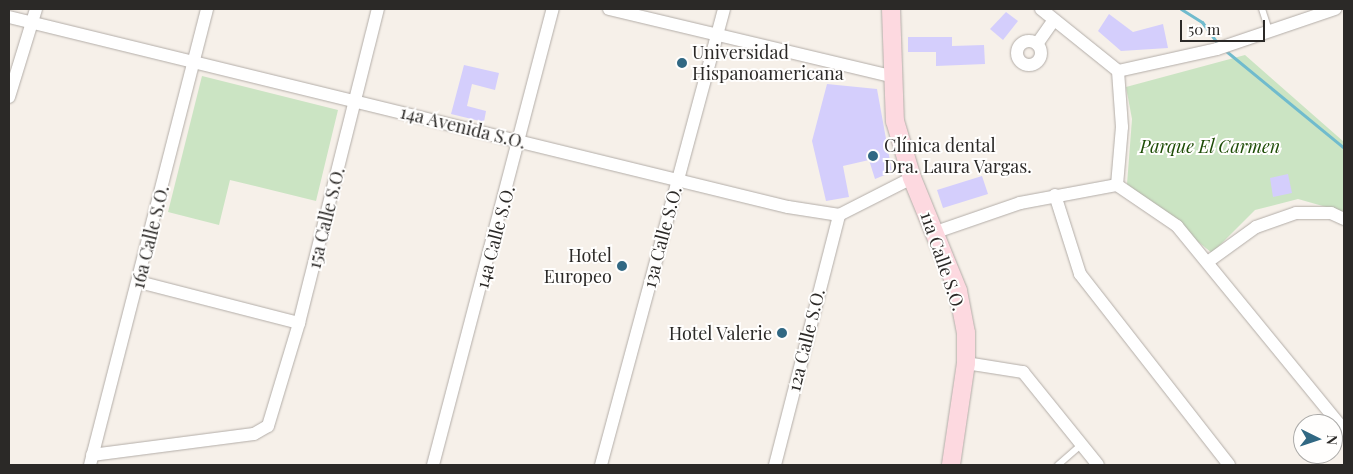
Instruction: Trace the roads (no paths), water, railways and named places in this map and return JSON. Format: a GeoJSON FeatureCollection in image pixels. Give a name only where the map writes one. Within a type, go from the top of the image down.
{"type":"FeatureCollection","features":[{"type":"Feature","properties":{"kind":"street"},"geometry":{"type":"LineString","coordinates":[[9,97],[36,9]]}},
{"type":"Feature","properties":{"kind":"street","name":"16a Calle S.O."},"geometry":{"type":"LineString","coordinates":[[91,460],[139,282],[207,9]]}},
{"type":"Feature","properties":{"kind":"street","name":"15a Calle S.O."},"geometry":{"type":"LineString","coordinates":[[91,460],[254,434],[268,426],[299,324],[378,9]]}},
{"type":"Feature","properties":{"kind":"street","name":"14a Calle S.O."},"geometry":{"type":"LineString","coordinates":[[433,465],[521,141],[553,9]]}},
{"type":"Feature","properties":{"kind":"street"},"geometry":{"type":"LineString","coordinates":[[609,9],[716,36],[891,76]]}},
{"type":"Feature","properties":{"kind":"street","name":"13a Calle S.O."},"geometry":{"type":"LineString","coordinates":[[601,465],[724,9]]}},
{"type":"Feature","properties":{"kind":"street"},"geometry":{"type":"LineString","coordinates":[[839,215],[912,178],[896,121],[891,76],[891,9]]}},
{"type":"Feature","properties":{"kind":"street"},"geometry":{"type":"LineString","coordinates":[[1041,9],[1118,72],[1122,120],[1117,185]]}},
{"type":"Feature","properties":{"kind":"street"},"geometry":{"type":"LineString","coordinates":[[1118,72],[1217,49],[1335,9]]}},
{"type":"Feature","properties":{"kind":"street","name":"14a Avenida S.O."},"geometry":{"type":"LineString","coordinates":[[9,17],[356,99],[676,182],[839,215]]}},
{"type":"Feature","properties":{"kind":"street"},"geometry":{"type":"LineString","coordinates":[[1036,44],[1054,20]]}},
{"type":"Feature","properties":{"kind":"street","name":"11a Calle S.O."},"geometry":{"type":"LineString","coordinates":[[912,178],[936,232],[958,291],[966,333],[966,363],[951,465]]}},
{"type":"Feature","properties":{"kind":"street"},"geometry":{"type":"LineString","coordinates":[[936,232],[1055,195],[1117,185],[1164,214],[1209,261],[1344,430]]}},
{"type":"Feature","properties":{"kind":"street"},"geometry":{"type":"LineString","coordinates":[[1055,195],[1080,274],[1229,465]]}},
{"type":"Feature","properties":{"kind":"street"},"geometry":{"type":"LineString","coordinates":[[1209,261],[1256,227],[1296,213],[1330,213],[1344,219]]}},
{"type":"Feature","properties":{"kind":"street","name":"12a Calle S.O."},"geometry":{"type":"LineString","coordinates":[[774,465],[839,215]]}},
{"type":"Feature","properties":{"kind":"street"},"geometry":{"type":"LineString","coordinates":[[139,282],[299,324]]}},
{"type":"Feature","properties":{"kind":"street"},"geometry":{"type":"LineString","coordinates":[[966,363],[1023,372],[1098,465]]}},
{"type":"Feature","properties":{"kind":"lane"},"geometry":{"type":"LineString","coordinates":[[1262,9],[1269,31]]}},
{"type":"Feature","properties":{"kind":"lane"},"geometry":{"type":"LineString","coordinates":[[1058,465],[1081,445]]}},
{"type":"Feature","properties":{"kind":"waterway"},"geometry":{"type":"LineString","coordinates":[[1181,9],[1202,22],[1219,45]]}},
{"type":"Feature","properties":{"kind":"waterway"},"geometry":{"type":"LineString","coordinates":[[1226,51],[1344,148]]}},
{"type":"Feature","properties":{"kind":"place","name":"Universidad Hispanoamericana"},"geometry":{"type":"Point","coordinates":[682,63]}},
{"type":"Feature","properties":{"kind":"place","name":"Clínica dental Dra. Laura Vargas."},"geometry":{"type":"Point","coordinates":[873,156]}},
{"type":"Feature","properties":{"kind":"place","name":"Hotel Europeo"},"geometry":{"type":"Point","coordinates":[622,266]}},
{"type":"Feature","properties":{"kind":"place","name":"Hotel Valerie"},"geometry":{"type":"Point","coordinates":[782,333]}},
{"type":"Feature","properties":{"kind":"park label","name":"Parque El Carmen"},"geometry":{"type":"Point","coordinates":[1210,146]}}]}
